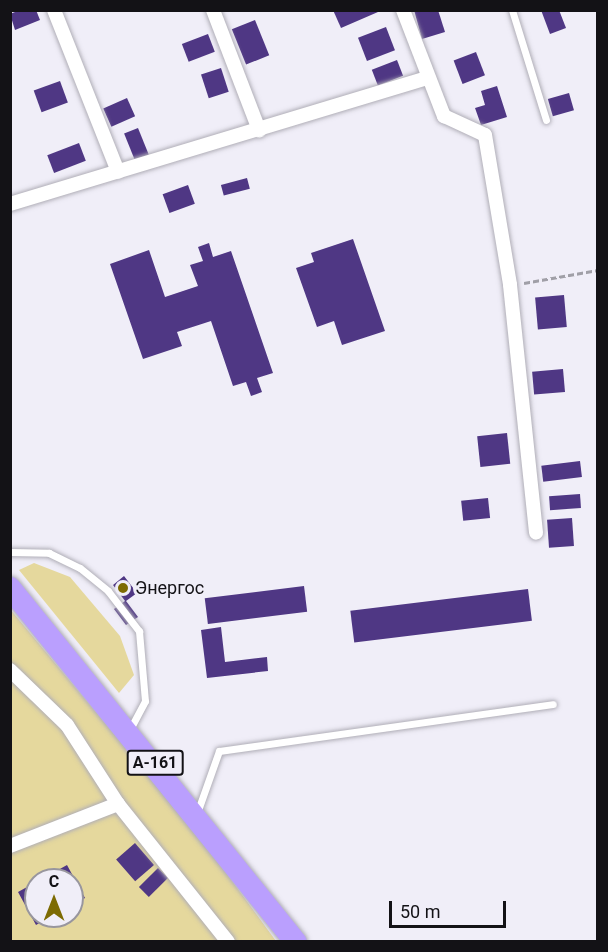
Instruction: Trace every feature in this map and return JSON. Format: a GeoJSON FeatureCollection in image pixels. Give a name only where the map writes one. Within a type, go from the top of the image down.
{"type":"FeatureCollection","features":[{"type":"Feature","properties":{"kind":"highway","name":"А-161"},"geometry":{"type":"LineString","coordinates":[[10,588],[129,731],[296,942]]}},
{"type":"Feature","properties":{"kind":"street"},"geometry":{"type":"LineString","coordinates":[[54,10],[118,172]]}},
{"type":"Feature","properties":{"kind":"street"},"geometry":{"type":"LineString","coordinates":[[213,10],[259,130]]}},
{"type":"Feature","properties":{"kind":"street"},"geometry":{"type":"LineString","coordinates":[[403,10],[425,80],[444,116],[485,135],[510,285],[536,533]]}},
{"type":"Feature","properties":{"kind":"street"},"geometry":{"type":"LineString","coordinates":[[10,204],[425,80]]}},
{"type":"Feature","properties":{"kind":"street"},"geometry":{"type":"LineString","coordinates":[[10,670],[67,725],[118,804],[228,942]]}},
{"type":"Feature","properties":{"kind":"street"},"geometry":{"type":"LineString","coordinates":[[10,846],[118,804]]}},
{"type":"Feature","properties":{"kind":"lane"},"geometry":{"type":"LineString","coordinates":[[512,10],[546,120]]}},
{"type":"Feature","properties":{"kind":"lane"},"geometry":{"type":"LineString","coordinates":[[10,552],[49,553],[80,568],[108,591],[139,631],[145,701],[129,731]]}},
{"type":"Feature","properties":{"kind":"lane"},"geometry":{"type":"LineString","coordinates":[[196,815],[219,751],[553,704]]}},
{"type":"Feature","properties":{"kind":"path"},"geometry":{"type":"LineString","coordinates":[[510,285],[597,270]]}},
{"type":"Feature","properties":{"kind":"shaded area"},"geometry":{"type":"Polygon","coordinates":[[[34,563],[70,577],[120,636],[134,675],[119,693],[19,570],[34,563]]]}},
{"type":"Feature","properties":{"kind":"shaded area"},"geometry":{"type":"Polygon","coordinates":[[[10,609],[198,835],[276,941],[11,941],[10,609]]]}},
{"type":"Feature","properties":{"kind":"building"},"geometry":{"type":"Polygon","coordinates":[[[20,10],[36,10],[40,20],[15,30],[10,14],[20,10]]]}},
{"type":"Feature","properties":{"kind":"building"},"geometry":{"type":"Polygon","coordinates":[[[333,10],[377,10],[378,12],[341,28],[333,10]]]}},
{"type":"Feature","properties":{"kind":"building"},"geometry":{"type":"Polygon","coordinates":[[[414,10],[438,10],[445,32],[422,39],[414,10]]]}},
{"type":"Feature","properties":{"kind":"building"},"geometry":{"type":"Polygon","coordinates":[[[541,10],[559,10],[566,28],[550,34],[541,10]]]}},
{"type":"Feature","properties":{"kind":"building"},"geometry":{"type":"Polygon","coordinates":[[[255,20],[269,55],[246,65],[232,29],[255,20]]]}},
{"type":"Feature","properties":{"kind":"building"},"geometry":{"type":"Polygon","coordinates":[[[386,27],[395,50],[367,61],[358,38],[386,27]]]}},
{"type":"Feature","properties":{"kind":"building"},"geometry":{"type":"Polygon","coordinates":[[[208,34],[215,52],[189,62],[182,44],[208,34]]]}},
{"type":"Feature","properties":{"kind":"building"},"geometry":{"type":"Polygon","coordinates":[[[476,52],[485,75],[463,84],[454,61],[476,52]]]}},
{"type":"Feature","properties":{"kind":"building"},"geometry":{"type":"Polygon","coordinates":[[[397,60],[403,76],[378,86],[372,70],[397,60]]]}},
{"type":"Feature","properties":{"kind":"building"},"geometry":{"type":"Polygon","coordinates":[[[221,68],[229,92],[209,98],[201,74],[221,68]]]}},
{"type":"Feature","properties":{"kind":"building"},"geometry":{"type":"Polygon","coordinates":[[[60,81],[68,103],[42,112],[34,91],[60,81]]]}},
{"type":"Feature","properties":{"kind":"building"},"geometry":{"type":"Polygon","coordinates":[[[497,86],[507,117],[481,125],[475,108],[485,105],[481,91],[497,86]]]}},
{"type":"Feature","properties":{"kind":"building"},"geometry":{"type":"Polygon","coordinates":[[[569,93],[574,110],[553,116],[548,99],[569,93]]]}},
{"type":"Feature","properties":{"kind":"building"},"geometry":{"type":"Polygon","coordinates":[[[127,98],[135,116],[111,127],[103,109],[127,98]]]}},
{"type":"Feature","properties":{"kind":"building"},"geometry":{"type":"Polygon","coordinates":[[[138,128],[150,157],[136,162],[124,134],[138,128]]]}},
{"type":"Feature","properties":{"kind":"building"},"geometry":{"type":"Polygon","coordinates":[[[79,143],[86,161],[54,173],[47,155],[79,143]]]}},
{"type":"Feature","properties":{"kind":"building"},"geometry":{"type":"Polygon","coordinates":[[[247,178],[250,189],[224,196],[221,185],[247,178]]]}},
{"type":"Feature","properties":{"kind":"building"},"geometry":{"type":"Polygon","coordinates":[[[188,185],[195,204],[169,213],[163,194],[188,185]]]}},
{"type":"Feature","properties":{"kind":"building"},"geometry":{"type":"Polygon","coordinates":[[[353,239],[385,331],[342,345],[334,321],[317,327],[296,268],[314,262],[311,253],[353,239]]]}},
{"type":"Feature","properties":{"kind":"building"},"geometry":{"type":"Polygon","coordinates":[[[209,243],[213,257],[231,251],[273,373],[257,378],[262,392],[251,396],[246,382],[233,386],[211,321],[177,332],[182,346],[143,359],[110,264],[149,250],[165,297],[198,286],[190,265],[203,261],[198,247],[209,243]]]}},
{"type":"Feature","properties":{"kind":"building"},"geometry":{"type":"Polygon","coordinates":[[[564,295],[567,327],[538,329],[535,298],[564,295]]]}},
{"type":"Feature","properties":{"kind":"building"},"geometry":{"type":"Polygon","coordinates":[[[563,369],[565,392],[534,395],[532,372],[563,369]]]}},
{"type":"Feature","properties":{"kind":"building"},"geometry":{"type":"Polygon","coordinates":[[[507,433],[510,464],[480,467],[477,436],[507,433]]]}},
{"type":"Feature","properties":{"kind":"building"},"geometry":{"type":"Polygon","coordinates":[[[580,461],[582,477],[543,482],[541,466],[580,461]]]}},
{"type":"Feature","properties":{"kind":"building"},"geometry":{"type":"Polygon","coordinates":[[[580,494],[581,508],[550,510],[549,496],[580,494]]]}},
{"type":"Feature","properties":{"kind":"building"},"geometry":{"type":"Polygon","coordinates":[[[488,498],[490,518],[463,521],[461,501],[488,498]]]}},
{"type":"Feature","properties":{"kind":"building"},"geometry":{"type":"Polygon","coordinates":[[[572,518],[574,546],[549,548],[547,520],[572,518]]]}},
{"type":"Feature","properties":{"kind":"building"},"geometry":{"type":"Polygon","coordinates":[[[124,576],[137,593],[126,601],[138,617],[126,625],[114,609],[125,601],[113,585],[124,576]]]}},
{"type":"Feature","properties":{"kind":"building"},"geometry":{"type":"Polygon","coordinates":[[[304,586],[307,612],[208,624],[205,598],[304,586]]]}},
{"type":"Feature","properties":{"kind":"building"},"geometry":{"type":"Polygon","coordinates":[[[528,589],[532,621],[354,643],[350,611],[528,589]]]}},
{"type":"Feature","properties":{"kind":"building"},"geometry":{"type":"Polygon","coordinates":[[[221,627],[225,662],[267,657],[268,671],[207,678],[201,630],[221,627]]]}},
{"type":"Feature","properties":{"kind":"building"},"geometry":{"type":"Polygon","coordinates":[[[135,843],[154,865],[135,881],[116,859],[135,843]]]}},
{"type":"Feature","properties":{"kind":"building"},"geometry":{"type":"Polygon","coordinates":[[[158,868],[168,878],[149,897],[139,887],[158,868]]]}},
{"type":"Feature","properties":{"kind":"building"},"geometry":{"type":"Polygon","coordinates":[[[24,889],[24,903],[18,892],[24,889]]]}},
{"type":"Feature","properties":{"kind":"place","name":"Энергос"},"geometry":{"type":"Point","coordinates":[123,588]}}]}
